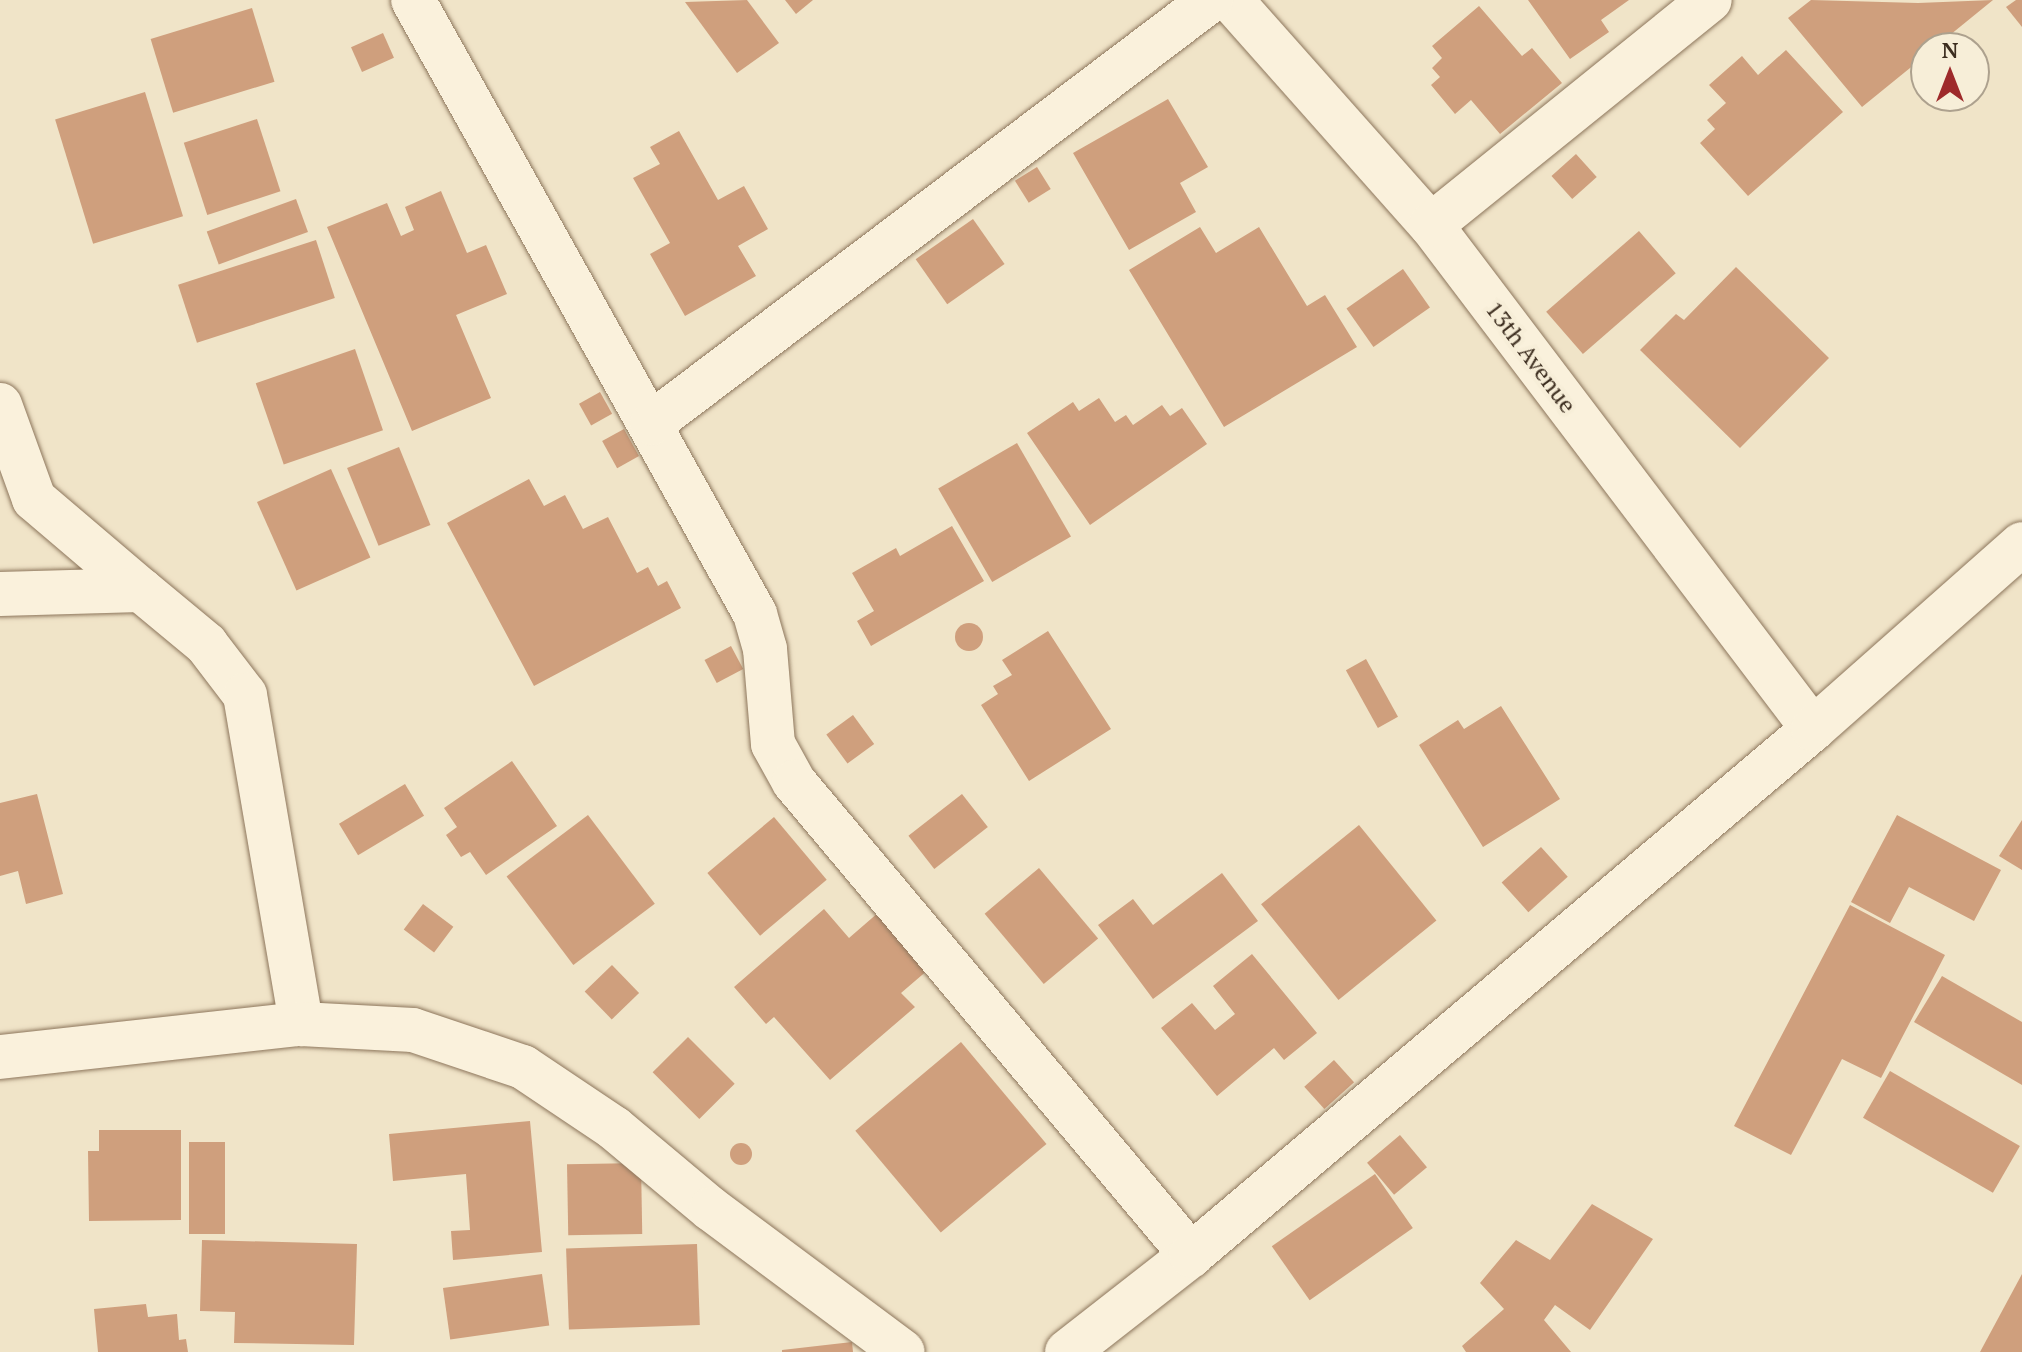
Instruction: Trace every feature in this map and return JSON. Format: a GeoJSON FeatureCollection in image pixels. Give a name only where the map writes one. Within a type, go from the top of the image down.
{"type":"FeatureCollection","features":[{"type":"Feature","properties":{"kind":"street"},"geometry":{"type":"LineString","coordinates":[[413,0],[652,423],[755,614],[765,649],[773,744],[794,782],[1191,1255]]}},
{"type":"Feature","properties":{"kind":"street"},"geometry":{"type":"LineString","coordinates":[[652,423],[1211,0]]}},
{"type":"Feature","properties":{"kind":"street","name":"13th Avenue"},"geometry":{"type":"LineString","coordinates":[[1231,0],[1431,225],[1813,729]]}},
{"type":"Feature","properties":{"kind":"street"},"geometry":{"type":"LineString","coordinates":[[1431,225],[1710,0]]}},
{"type":"Feature","properties":{"kind":"street"},"geometry":{"type":"LineString","coordinates":[[0,405],[34,499],[206,644],[245,695],[301,1024]]}},
{"type":"Feature","properties":{"kind":"street"},"geometry":{"type":"LineString","coordinates":[[1067,1352],[1191,1255],[1813,729],[2022,544]]}},
{"type":"Feature","properties":{"kind":"street"},"geometry":{"type":"LineString","coordinates":[[0,594],[141,590]]}},
{"type":"Feature","properties":{"kind":"street"},"geometry":{"type":"LineString","coordinates":[[0,1057],[301,1024],[413,1030],[523,1067],[614,1128],[711,1209],[903,1352]]}},
{"type":"Feature","properties":{"kind":"building"},"geometry":{"type":"Polygon","coordinates":[[[747,0],[779,43],[737,73],[685,2],[747,0]]]}},
{"type":"Feature","properties":{"kind":"building"},"geometry":{"type":"Polygon","coordinates":[[[785,0],[813,0],[796,14],[785,0]]]}},
{"type":"Feature","properties":{"kind":"building"},"geometry":{"type":"Polygon","coordinates":[[[1528,0],[1629,0],[1601,20],[1609,32],[1570,59],[1528,0]]]}},
{"type":"Feature","properties":{"kind":"building"},"geometry":{"type":"Polygon","coordinates":[[[1811,0],[1918,3],[1993,0],[1954,32],[1910,32],[1910,68],[1862,107],[1788,18],[1811,0]]]}},
{"type":"Feature","properties":{"kind":"building"},"geometry":{"type":"Polygon","coordinates":[[[2016,0],[2022,0],[2022,27],[2006,7],[2016,0]]]}},
{"type":"Feature","properties":{"kind":"building"},"geometry":{"type":"Polygon","coordinates":[[[1479,6],[1522,56],[1532,48],[1562,83],[1500,134],[1471,100],[1455,114],[1431,85],[1440,77],[1432,68],[1442,58],[1432,46],[1479,6]]]}},
{"type":"Feature","properties":{"kind":"building"},"geometry":{"type":"Polygon","coordinates":[[[252,8],[275,82],[173,113],[151,39],[252,8]]]}},
{"type":"Feature","properties":{"kind":"building"},"geometry":{"type":"Polygon","coordinates":[[[383,33],[394,58],[362,72],[351,47],[383,33]]]}},
{"type":"Feature","properties":{"kind":"building"},"geometry":{"type":"Polygon","coordinates":[[[1786,50],[1843,112],[1748,196],[1700,143],[1715,129],[1707,120],[1726,103],[1709,85],[1742,56],[1758,75],[1786,50]]]}},
{"type":"Feature","properties":{"kind":"building"},"geometry":{"type":"Polygon","coordinates":[[[145,92],[183,216],[93,244],[55,119],[145,92]]]}},
{"type":"Feature","properties":{"kind":"building"},"geometry":{"type":"Polygon","coordinates":[[[1168,99],[1208,167],[1180,183],[1196,212],[1129,250],[1073,153],[1168,99]]]}},
{"type":"Feature","properties":{"kind":"building"},"geometry":{"type":"Polygon","coordinates":[[[257,119],[280,191],[207,215],[184,143],[257,119]]]}},
{"type":"Feature","properties":{"kind":"building"},"geometry":{"type":"Polygon","coordinates":[[[679,131],[718,200],[744,186],[768,229],[738,246],[756,276],[685,316],[650,254],[670,243],[633,178],[660,164],[650,147],[679,131]]]}},
{"type":"Feature","properties":{"kind":"building"},"geometry":{"type":"Polygon","coordinates":[[[1576,154],[1597,177],[1572,199],[1551,176],[1576,154]]]}},
{"type":"Feature","properties":{"kind":"building"},"geometry":{"type":"Polygon","coordinates":[[[1037,167],[1051,189],[1029,203],[1015,181],[1037,167]]]}},
{"type":"Feature","properties":{"kind":"building"},"geometry":{"type":"Polygon","coordinates":[[[441,191],[467,253],[486,245],[507,294],[456,315],[491,398],[412,431],[327,227],[387,203],[401,236],[414,230],[405,207],[441,191]]]}},
{"type":"Feature","properties":{"kind":"building"},"geometry":{"type":"Polygon","coordinates":[[[296,199],[308,232],[219,264],[207,231],[296,199]]]}},
{"type":"Feature","properties":{"kind":"building"},"geometry":{"type":"Polygon","coordinates":[[[973,219],[1005,264],[947,304],[916,259],[973,219]]]}},
{"type":"Feature","properties":{"kind":"building"},"geometry":{"type":"Polygon","coordinates":[[[1200,227],[1216,253],[1259,227],[1307,306],[1325,295],[1357,347],[1224,427],[1129,270],[1200,227]]]}},
{"type":"Feature","properties":{"kind":"building"},"geometry":{"type":"Polygon","coordinates":[[[1639,231],[1676,273],[1583,354],[1546,312],[1639,231]]]}},
{"type":"Feature","properties":{"kind":"building"},"geometry":{"type":"Polygon","coordinates":[[[316,240],[335,298],[197,343],[178,285],[316,240]]]}},
{"type":"Feature","properties":{"kind":"building"},"geometry":{"type":"Polygon","coordinates":[[[1736,267],[1829,358],[1740,448],[1640,350],[1676,314],[1684,320],[1736,267]]]}},
{"type":"Feature","properties":{"kind":"building"},"geometry":{"type":"Polygon","coordinates":[[[1403,269],[1430,308],[1373,347],[1346,309],[1403,269]]]}},
{"type":"Feature","properties":{"kind":"building"},"geometry":{"type":"Polygon","coordinates":[[[355,349],[383,430],[284,464],[256,383],[355,349]]]}},
{"type":"Feature","properties":{"kind":"building"},"geometry":{"type":"Polygon","coordinates":[[[600,392],[612,414],[591,426],[579,404],[600,392]]]}},
{"type":"Feature","properties":{"kind":"building"},"geometry":{"type":"Polygon","coordinates":[[[1099,398],[1115,422],[1126,415],[1133,425],[1162,405],[1170,416],[1182,408],[1207,444],[1090,525],[1027,433],[1073,402],[1079,411],[1099,398]]]}},
{"type":"Feature","properties":{"kind":"building"},"geometry":{"type":"Polygon","coordinates":[[[624,429],[639,456],[617,468],[602,441],[624,429]]]}},
{"type":"Feature","properties":{"kind":"building"},"geometry":{"type":"Polygon","coordinates":[[[1017,443],[1071,537],[992,582],[938,488],[1017,443]]]}},
{"type":"Feature","properties":{"kind":"building"},"geometry":{"type":"Polygon","coordinates":[[[399,447],[430,525],[379,546],[347,468],[399,447]]]}},
{"type":"Feature","properties":{"kind":"building"},"geometry":{"type":"Polygon","coordinates":[[[331,469],[370,558],[296,591],[257,502],[331,469]]]}},
{"type":"Feature","properties":{"kind":"building"},"geometry":{"type":"Polygon","coordinates":[[[529,479],[544,506],[565,495],[583,529],[608,517],[637,573],[648,567],[658,586],[667,581],[681,608],[534,686],[447,523],[529,479]]]}},
{"type":"Feature","properties":{"kind":"building"},"geometry":{"type":"Polygon","coordinates":[[[952,526],[984,581],[871,646],[857,621],[874,611],[852,573],[896,548],[900,556],[952,526]]]}},
{"type":"Feature","properties":{"kind":"building"},"geometry":{"type":"Polygon","coordinates":[[[969,623],[979,627],[983,637],[979,647],[969,651],[959,647],[955,637],[959,627],[969,623]]]}},
{"type":"Feature","properties":{"kind":"building"},"geometry":{"type":"Polygon","coordinates":[[[1048,631],[1111,729],[1029,781],[981,705],[998,694],[993,686],[1012,675],[1002,660],[1048,631]]]}},
{"type":"Feature","properties":{"kind":"building"},"geometry":{"type":"Polygon","coordinates":[[[731,646],[743,669],[717,683],[705,660],[731,646]]]}},
{"type":"Feature","properties":{"kind":"building"},"geometry":{"type":"Polygon","coordinates":[[[1366,659],[1398,717],[1378,728],[1346,670],[1366,659]]]}},
{"type":"Feature","properties":{"kind":"building"},"geometry":{"type":"Polygon","coordinates":[[[1501,706],[1560,799],[1483,847],[1419,745],[1458,720],[1464,729],[1501,706]]]}},
{"type":"Feature","properties":{"kind":"building"},"geometry":{"type":"Polygon","coordinates":[[[853,715],[874,744],[847,764],[826,734],[853,715]]]}},
{"type":"Feature","properties":{"kind":"building"},"geometry":{"type":"Polygon","coordinates":[[[512,761],[557,826],[486,875],[470,852],[461,857],[446,835],[457,827],[444,808],[512,761]]]}},
{"type":"Feature","properties":{"kind":"building"},"geometry":{"type":"Polygon","coordinates":[[[405,784],[424,816],[358,855],[339,824],[405,784]]]}},
{"type":"Feature","properties":{"kind":"building"},"geometry":{"type":"Polygon","coordinates":[[[37,794],[63,894],[26,904],[18,871],[0,876],[0,803],[37,794]]]}},
{"type":"Feature","properties":{"kind":"building"},"geometry":{"type":"Polygon","coordinates":[[[962,794],[988,827],[934,869],[908,836],[962,794]]]}},
{"type":"Feature","properties":{"kind":"building"},"geometry":{"type":"Polygon","coordinates":[[[588,815],[655,904],[573,965],[507,876],[588,815]]]}},
{"type":"Feature","properties":{"kind":"building"},"geometry":{"type":"Polygon","coordinates":[[[1897,815],[2001,870],[1974,921],[1909,887],[1890,923],[1851,902],[1897,815]]]}},
{"type":"Feature","properties":{"kind":"building"},"geometry":{"type":"Polygon","coordinates":[[[774,817],[827,880],[760,936],[707,873],[774,817]]]}},
{"type":"Feature","properties":{"kind":"building"},"geometry":{"type":"Polygon","coordinates":[[[2022,820],[2022,870],[1999,856],[2022,820]]]}},
{"type":"Feature","properties":{"kind":"building"},"geometry":{"type":"Polygon","coordinates":[[[1359,825],[1436,921],[1338,1000],[1261,904],[1359,825]]]}},
{"type":"Feature","properties":{"kind":"building"},"geometry":{"type":"Polygon","coordinates":[[[1541,847],[1568,877],[1528,912],[1502,882],[1541,847]]]}},
{"type":"Feature","properties":{"kind":"building"},"geometry":{"type":"Polygon","coordinates":[[[1039,868],[1098,938],[1044,984],[985,914],[1039,868]]]}},
{"type":"Feature","properties":{"kind":"building"},"geometry":{"type":"Polygon","coordinates":[[[1222,873],[1258,921],[1153,999],[1098,925],[1133,899],[1153,925],[1222,873]]]}},
{"type":"Feature","properties":{"kind":"building"},"geometry":{"type":"Polygon","coordinates":[[[423,904],[453,927],[434,952],[404,930],[423,904]]]}},
{"type":"Feature","properties":{"kind":"building"},"geometry":{"type":"Polygon","coordinates":[[[1850,905],[1945,955],[1881,1078],[1842,1059],[1791,1155],[1734,1126],[1850,905]]]}},
{"type":"Feature","properties":{"kind":"building"},"geometry":{"type":"Polygon","coordinates":[[[824,909],[849,938],[879,912],[929,969],[901,993],[915,1007],[830,1080],[774,1017],[766,1024],[734,987],[824,909]]]}},
{"type":"Feature","properties":{"kind":"building"},"geometry":{"type":"Polygon","coordinates":[[[1252,954],[1317,1033],[1284,1060],[1274,1048],[1217,1096],[1161,1028],[1192,1003],[1215,1030],[1235,1014],[1213,986],[1252,954]]]}},
{"type":"Feature","properties":{"kind":"building"},"geometry":{"type":"Polygon","coordinates":[[[612,965],[639,993],[612,1019],[585,991],[612,965]]]}},
{"type":"Feature","properties":{"kind":"building"},"geometry":{"type":"Polygon","coordinates":[[[1942,976],[2022,1022],[2022,1085],[1914,1022],[1942,976]]]}},
{"type":"Feature","properties":{"kind":"building"},"geometry":{"type":"Polygon","coordinates":[[[688,1037],[735,1084],[699,1119],[653,1072],[688,1037]]]}},
{"type":"Feature","properties":{"kind":"building"},"geometry":{"type":"Polygon","coordinates":[[[961,1042],[1046,1144],[941,1233],[855,1131],[961,1042]]]}},
{"type":"Feature","properties":{"kind":"building"},"geometry":{"type":"Polygon","coordinates":[[[1334,1060],[1354,1082],[1324,1109],[1304,1087],[1334,1060]]]}},
{"type":"Feature","properties":{"kind":"building"},"geometry":{"type":"Polygon","coordinates":[[[1890,1071],[2020,1146],[1993,1193],[1863,1118],[1890,1071]]]}},
{"type":"Feature","properties":{"kind":"building"},"geometry":{"type":"Polygon","coordinates":[[[530,1121],[542,1252],[453,1260],[451,1231],[470,1230],[466,1174],[393,1181],[389,1134],[530,1121]]]}},
{"type":"Feature","properties":{"kind":"building"},"geometry":{"type":"Polygon","coordinates":[[[99,1130],[181,1130],[181,1220],[89,1221],[88,1151],[99,1151],[99,1130]]]}},
{"type":"Feature","properties":{"kind":"building"},"geometry":{"type":"Polygon","coordinates":[[[1400,1135],[1427,1167],[1394,1195],[1367,1163],[1400,1135]]]}},
{"type":"Feature","properties":{"kind":"building"},"geometry":{"type":"Polygon","coordinates":[[[189,1142],[225,1142],[225,1234],[189,1234],[189,1142]]]}},
{"type":"Feature","properties":{"kind":"building"},"geometry":{"type":"Polygon","coordinates":[[[737,1143],[745,1143],[752,1154],[745,1165],[737,1165],[730,1158],[730,1150],[737,1143]]]}},
{"type":"Feature","properties":{"kind":"building"},"geometry":{"type":"Polygon","coordinates":[[[641,1163],[642,1234],[568,1235],[567,1164],[641,1163]]]}},
{"type":"Feature","properties":{"kind":"building"},"geometry":{"type":"Polygon","coordinates":[[[1375,1174],[1413,1228],[1310,1300],[1272,1246],[1375,1174]]]}},
{"type":"Feature","properties":{"kind":"building"},"geometry":{"type":"Polygon","coordinates":[[[1592,1204],[1653,1239],[1590,1330],[1555,1305],[1544,1320],[1571,1352],[1466,1352],[1462,1346],[1504,1309],[1480,1283],[1516,1240],[1550,1260],[1592,1204]]]}},
{"type":"Feature","properties":{"kind":"building"},"geometry":{"type":"Polygon","coordinates":[[[202,1240],[357,1244],[354,1345],[234,1343],[235,1312],[200,1311],[202,1240]]]}},
{"type":"Feature","properties":{"kind":"building"},"geometry":{"type":"Polygon","coordinates":[[[697,1244],[700,1325],[569,1330],[566,1249],[697,1244]]]}},
{"type":"Feature","properties":{"kind":"building"},"geometry":{"type":"Polygon","coordinates":[[[542,1274],[549,1325],[450,1339],[443,1288],[542,1274]]]}},
{"type":"Feature","properties":{"kind":"building"},"geometry":{"type":"Polygon","coordinates":[[[2022,1274],[2022,1352],[1980,1352],[2022,1274]]]}},
{"type":"Feature","properties":{"kind":"building"},"geometry":{"type":"Polygon","coordinates":[[[146,1304],[148,1317],[177,1314],[179,1340],[186,1339],[188,1352],[98,1352],[94,1309],[146,1304]]]}},
{"type":"Feature","properties":{"kind":"building"},"geometry":{"type":"Polygon","coordinates":[[[852,1342],[853,1352],[782,1352],[782,1350],[852,1342]]]}}]}
